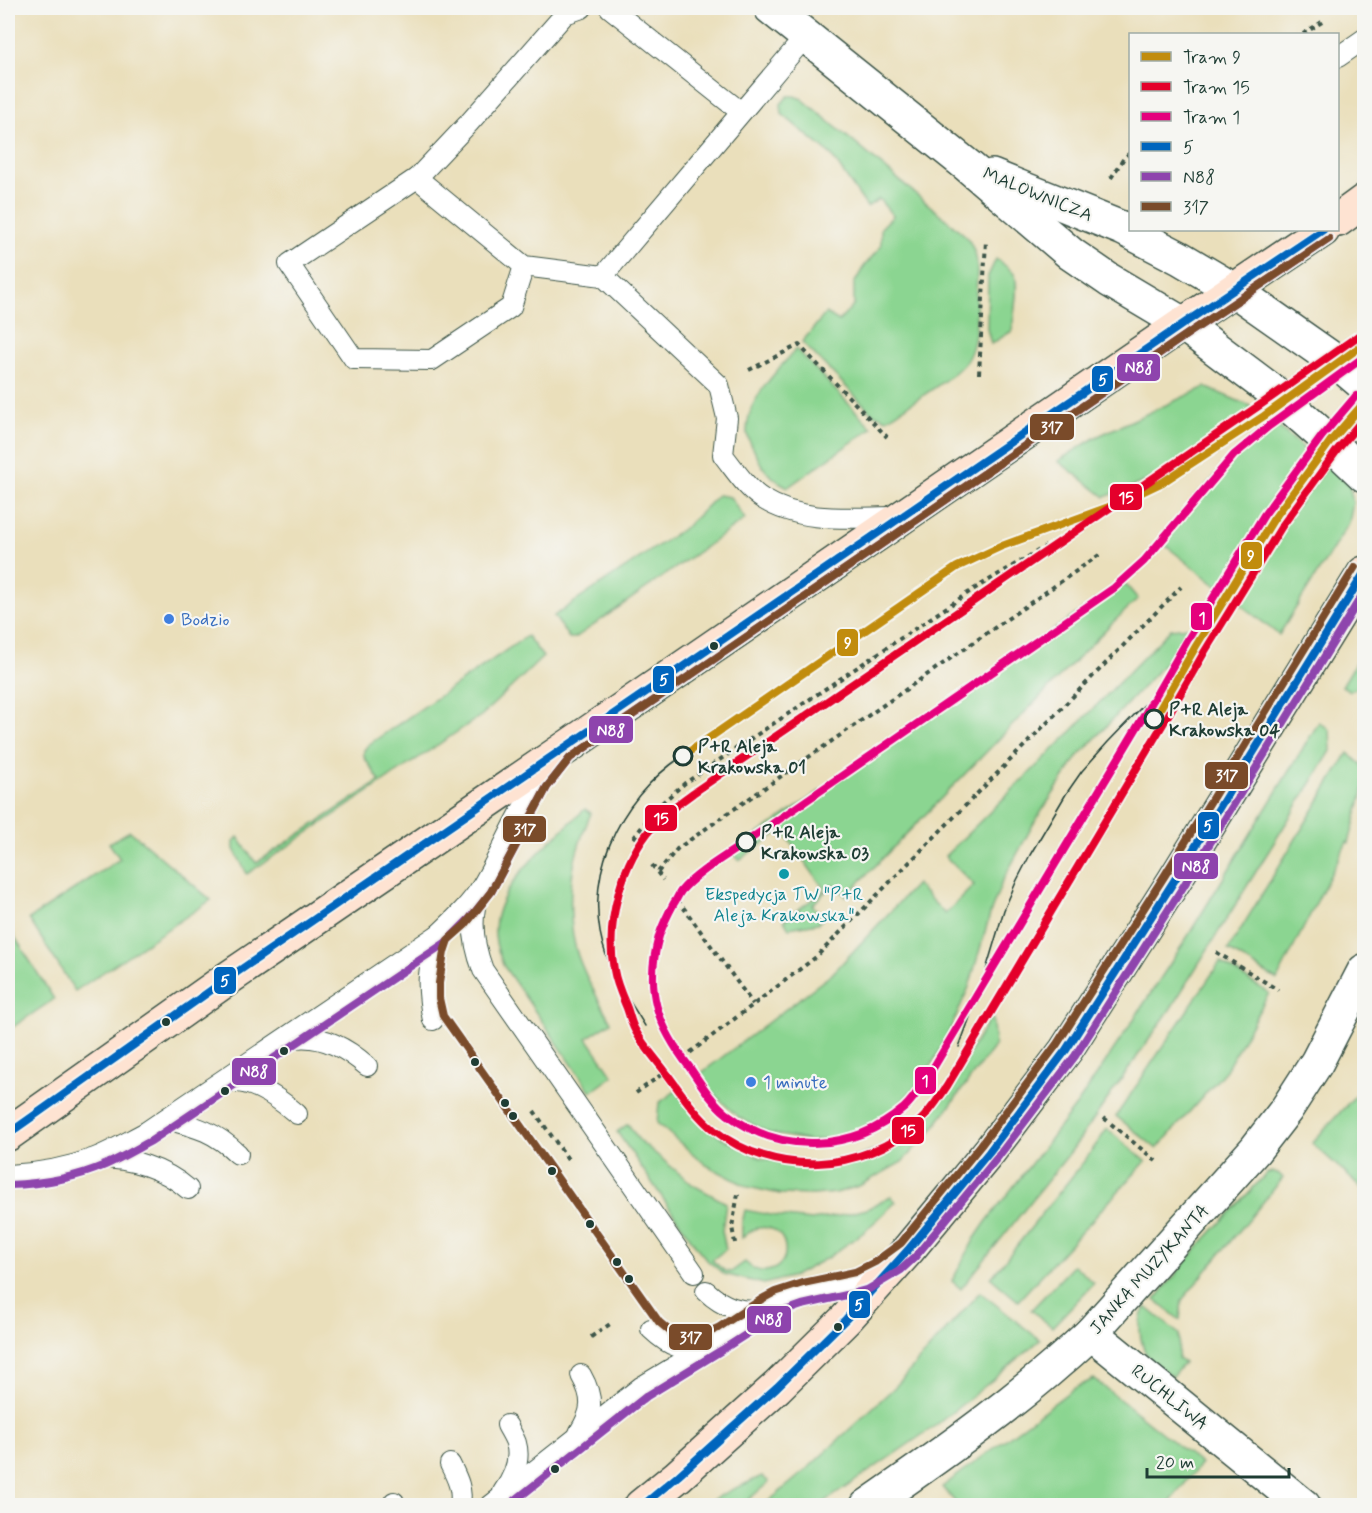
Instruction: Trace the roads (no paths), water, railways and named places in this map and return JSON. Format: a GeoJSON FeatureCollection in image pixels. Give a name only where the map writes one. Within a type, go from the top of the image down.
{"type":"FeatureCollection","features":[{"type":"Feature","properties":{"kind":"main road"},"geometry":{"type":"LineString","coordinates":[[1339,219],[1365,201]]}},
{"type":"Feature","properties":{"kind":"main road"},"geometry":{"type":"LineString","coordinates":[[8,1134],[227,979],[1322,231]]}},
{"type":"Feature","properties":{"kind":"main road"},"geometry":{"type":"LineString","coordinates":[[641,1506],[777,1388],[846,1319],[908,1250],[989,1152],[1066,1050],[1365,573]]}},
{"type":"Feature","properties":{"kind":"street","name":"MALOWNICZA"},"geometry":{"type":"LineString","coordinates":[[771,8],[968,166],[1083,264],[1183,324],[1276,394],[1365,475]]}},
{"type":"Feature","properties":{"kind":"street","name":"MALOWNICZA"},"geometry":{"type":"LineString","coordinates":[[968,166],[1129,231]]}},
{"type":"Feature","properties":{"kind":"street","name":"MALOWNICZA"},"geometry":{"type":"LineString","coordinates":[[1130,231],[1234,290],[1338,363],[1365,385]]}},
{"type":"Feature","properties":{"kind":"street","name":"JANKA MUZYKANTA"},"geometry":{"type":"LineString","coordinates":[[867,1506],[978,1428],[1092,1333],[1255,1150],[1286,1110],[1317,1062],[1365,971]]}},
{"type":"Feature","properties":{"kind":"street","name":"RUCHLIWA"},"geometry":{"type":"LineString","coordinates":[[1092,1333],[1305,1506]]}},
{"type":"Feature","properties":{"kind":"lane"},"geometry":{"type":"LineString","coordinates":[[524,266],[511,307],[432,360],[354,359],[289,264],[417,177],[469,123],[565,14],[582,8]]}},
{"type":"Feature","properties":{"kind":"lane"},"geometry":{"type":"LineString","coordinates":[[610,8],[741,112]]}},
{"type":"Feature","properties":{"kind":"lane"},"geometry":{"type":"LineString","coordinates":[[603,276],[806,36]]}},
{"type":"Feature","properties":{"kind":"lane"},"geometry":{"type":"LineString","coordinates":[[1339,56],[1365,39]]}},
{"type":"Feature","properties":{"kind":"lane"},"geometry":{"type":"LineString","coordinates":[[417,177],[524,266],[603,276],[720,385],[727,418],[723,455],[762,499],[782,509],[817,518],[902,517]]}},
{"type":"Feature","properties":{"kind":"lane"},"geometry":{"type":"LineString","coordinates":[[563,750],[538,781],[482,886],[477,899],[473,928],[475,943],[483,970],[694,1273]]}},
{"type":"Feature","properties":{"kind":"lane"},"geometry":{"type":"LineString","coordinates":[[8,1175],[58,1168],[93,1158],[120,1146],[166,1119],[439,934],[456,918],[482,886]]}},
{"type":"Feature","properties":{"kind":"lane"},"geometry":{"type":"LineString","coordinates":[[433,1020],[428,982],[439,934]]}},
{"type":"Feature","properties":{"kind":"lane"},"geometry":{"type":"LineString","coordinates":[[283,1040],[307,1036],[321,1039],[341,1046],[367,1066]]}},
{"type":"Feature","properties":{"kind":"lane"},"geometry":{"type":"LineString","coordinates":[[218,1084],[229,1081],[256,1087],[270,1094],[297,1114]]}},
{"type":"Feature","properties":{"kind":"lane"},"geometry":{"type":"LineString","coordinates":[[166,1119],[197,1127],[214,1135],[238,1154]]}},
{"type":"Feature","properties":{"kind":"lane"},"geometry":{"type":"LineString","coordinates":[[93,1158],[142,1164],[179,1181],[188,1189]]}},
{"type":"Feature","properties":{"kind":"lane"},"geometry":{"type":"LineString","coordinates":[[495,1501],[641,1388],[764,1310],[778,1302],[799,1295],[865,1279],[895,1261],[908,1250]]}},
{"type":"Feature","properties":{"kind":"lane"},"geometry":{"type":"LineString","coordinates":[[706,1291],[714,1299],[736,1309],[747,1312],[764,1310]]}},
{"type":"Feature","properties":{"kind":"lane"},"geometry":{"type":"LineString","coordinates":[[651,1329],[674,1347],[686,1348],[717,1341]]}},
{"type":"Feature","properties":{"kind":"lane"},"geometry":{"type":"LineString","coordinates":[[576,1437],[589,1415],[591,1400],[590,1392],[581,1375]]}},
{"type":"Feature","properties":{"kind":"lane"},"geometry":{"type":"LineString","coordinates":[[495,1501],[513,1475],[517,1462],[516,1442],[507,1425]]}},
{"type":"Feature","properties":{"kind":"lane"},"geometry":{"type":"LineString","coordinates":[[450,1464],[460,1485],[462,1497],[460,1506]]}},
{"type":"Feature","properties":{"kind":"tram line","name":"15"},"geometry":{"type":"LineString","coordinates":[[1358,336],[693,793],[654,825],[633,856],[619,893],[612,932],[614,970],[632,1025],[638,1035],[707,1124],[738,1145],[763,1156],[790,1162],[818,1163],[845,1160],[871,1152],[896,1139],[923,1118],[947,1086],[1205,651],[1282,526],[1338,449],[1364,418]]}},
{"type":"Feature","properties":{"kind":"tram line","name":"9"},"geometry":{"type":"LineString","coordinates":[[683,756],[957,567],[1002,546],[1117,504],[1163,482],[1264,416],[1364,344]]}},
{"type":"Feature","properties":{"kind":"tram line","name":"1"},"geometry":{"type":"LineString","coordinates":[[1356,396],[1322,436],[1264,515],[929,1075],[911,1101],[884,1123],[862,1133],[840,1140],[817,1143],[793,1142],[770,1137],[727,1114],[712,1098],[669,1037],[656,1006],[653,973],[659,936],[681,891],[712,865],[1114,588],[1144,561],[1234,455],[1269,426],[1364,357]]}},
{"type":"Feature","properties":{"kind":"tram line","name":"9"},"geometry":{"type":"LineString","coordinates":[[1154,719],[1273,520],[1330,442],[1364,403]]}},
{"type":"Feature","properties":{"kind":"tram line"},"geometry":{"type":"LineString","coordinates":[[959,1047],[979,993],[1004,910],[1030,855],[1066,794],[1082,771],[1167,681],[1196,646]]}},
{"type":"Feature","properties":{"kind":"tram line"},"geometry":{"type":"LineString","coordinates":[[645,1026],[607,958],[600,929],[598,900],[601,872],[610,845],[639,795],[683,756]]}},
{"type":"Feature","properties":{"kind":"place","name":"Bodzio"},"geometry":{"type":"Point","coordinates":[169,619]}},
{"type":"Feature","properties":{"kind":"place","name":"P+R Aleja Krakowska 04"},"geometry":{"type":"Point","coordinates":[1154,719]}},
{"type":"Feature","properties":{"kind":"place","name":"P+R Aleja Krakowska 01"},"geometry":{"type":"Point","coordinates":[683,756]}},
{"type":"Feature","properties":{"kind":"place","name":"P+R Aleja Krakowska 03"},"geometry":{"type":"Point","coordinates":[746,842]}},
{"type":"Feature","properties":{"kind":"place","name":"Ekspedycja TW \"P+R Aleja Krakowska\""},"geometry":{"type":"Point","coordinates":[784,874]}},
{"type":"Feature","properties":{"kind":"place","name":"1 minute"},"geometry":{"type":"Point","coordinates":[751,1082]}}]}
